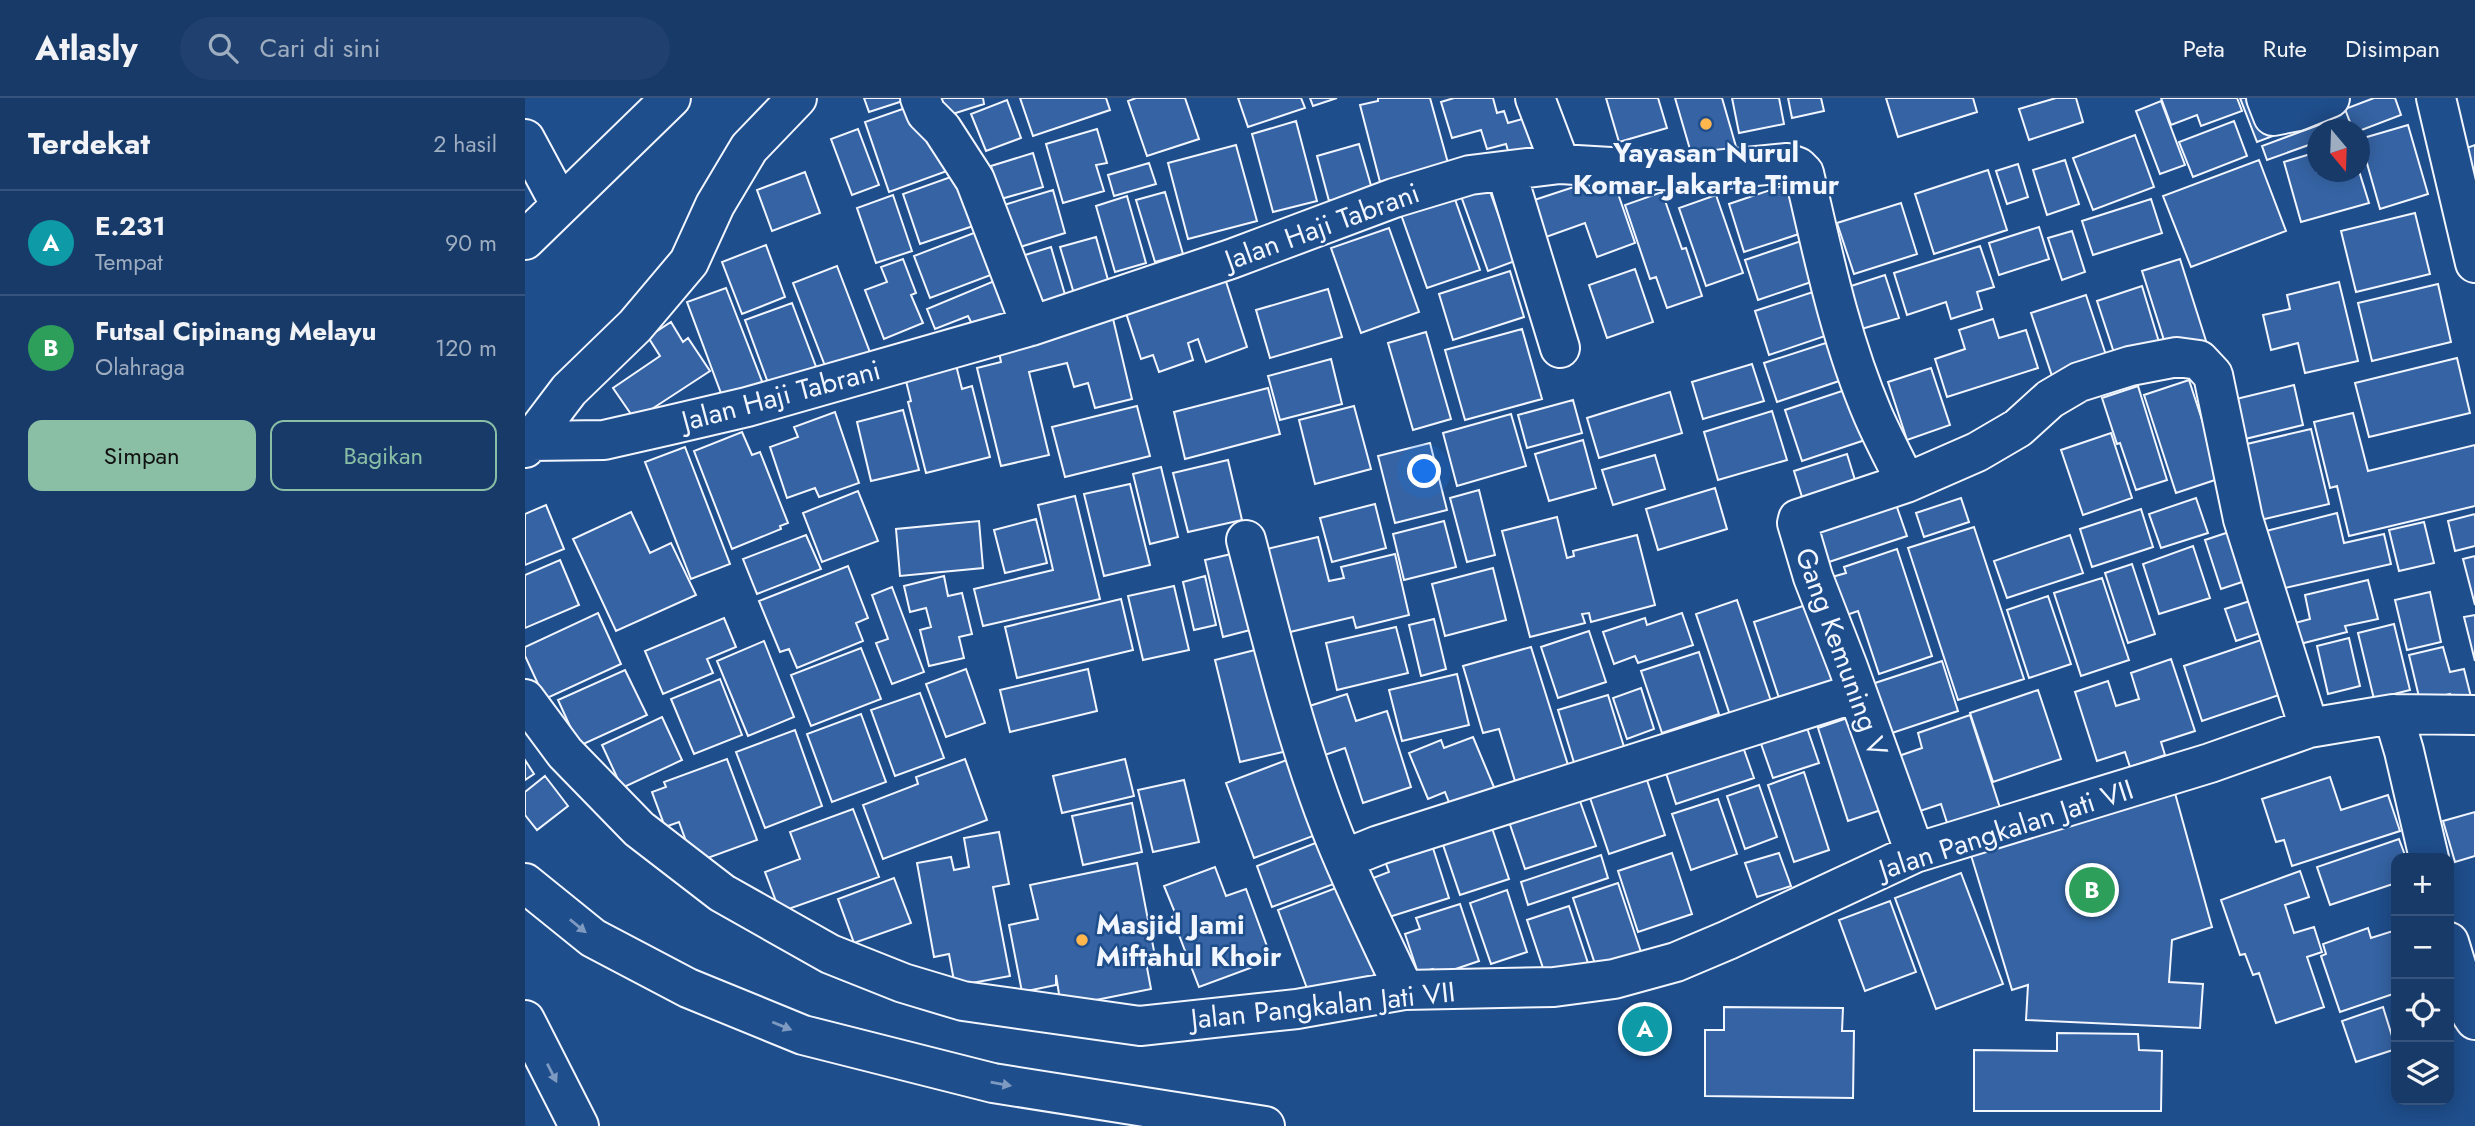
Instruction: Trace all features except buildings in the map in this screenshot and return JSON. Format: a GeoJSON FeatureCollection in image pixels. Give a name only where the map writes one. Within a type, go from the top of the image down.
{"type":"FeatureCollection","features":[{"type":"Feature","properties":{"kind":"main road"},"geometry":{"type":"LineString","coordinates":[[525,240],[671,98]]}},
{"type":"Feature","properties":{"kind":"main road"},"geometry":{"type":"LineString","coordinates":[[528,445],[569,390],[635,326],[689,262],[715,205],[749,148],[797,98]]}},
{"type":"Feature","properties":{"kind":"main road"},"geometry":{"type":"LineString","coordinates":[[920,98],[926,113],[942,129],[975,180],[1031,326]]}},
{"type":"Feature","properties":{"kind":"main road"},"geometry":{"type":"LineString","coordinates":[[1535,98],[1560,164]]}},
{"type":"Feature","properties":{"kind":"main road"},"geometry":{"type":"LineString","coordinates":[[2266,98],[2273,116],[2298,111],[2330,98]]}},
{"type":"Feature","properties":{"kind":"main road"},"geometry":{"type":"LineString","coordinates":[[2436,98],[2475,263]]}},
{"type":"Feature","properties":{"kind":"main road"},"geometry":{"type":"LineString","coordinates":[[525,139],[560,204]]}},
{"type":"Feature","properties":{"kind":"main road","name":"Jalan Haji Tabrani"},"geometry":{"type":"LineString","coordinates":[[528,445],[604,440],[747,407],[1031,326],[1231,259],[1394,198],[1470,175],[1560,164],[1695,172],[1787,163],[1798,167],[1804,173],[1833,297],[1856,369],[1873,415],[1906,483]]}},
{"type":"Feature","properties":{"kind":"main road"},"geometry":{"type":"LineString","coordinates":[[1506,172],[1560,348]]}},
{"type":"Feature","properties":{"kind":"main road"},"geometry":{"type":"LineString","coordinates":[[1906,483],[1977,452],[2018,428],[2050,399],[2080,382],[2130,366],[2177,357],[2199,360],[2213,375],[2243,519],[2309,728]]}},
{"type":"Feature","properties":{"kind":"main road","name":"Gang Kemuning V"},"geometry":{"type":"LineString","coordinates":[[1906,483],[1798,519],[1813,577],[1915,853]]}},
{"type":"Feature","properties":{"kind":"main road"},"geometry":{"type":"LineString","coordinates":[[1246,540],[1304,754],[1330,828],[1404,990]]}},
{"type":"Feature","properties":{"kind":"main road"},"geometry":{"type":"LineString","coordinates":[[1344,859],[1378,845],[1856,693]]}},
{"type":"Feature","properties":{"kind":"main road","name":"Jalan Pangkalan Jati VII"},"geometry":{"type":"LineString","coordinates":[[525,699],[565,754],[639,829],[722,893],[830,954],[903,983],[963,1001],[1140,1026],[1297,1009],[1404,990],[1554,987],[1614,979],[1676,962],[1915,853],[2210,763],[2309,728],[2393,714],[2475,715]]}},
{"type":"Feature","properties":{"kind":"main road"},"geometry":{"type":"LineString","coordinates":[[2393,714],[2428,853]]}},
{"type":"Feature","properties":{"kind":"main road"},"geometry":{"type":"LineString","coordinates":[[525,883],[593,938],[688,988],[803,1035],[993,1083],[1265,1126]]}},
{"type":"Feature","properties":{"kind":"main road"},"geometry":{"type":"LineString","coordinates":[[2454,959],[2470,1014],[2475,1020]]}},
{"type":"Feature","properties":{"kind":"main road"},"geometry":{"type":"LineString","coordinates":[[525,1020],[579,1126]]}},
{"type":"Feature","properties":{"kind":"place","name":"Yayasan Nurul Komar Jakarta Timur"},"geometry":{"type":"Point","coordinates":[1706,124]}},
{"type":"Feature","properties":{"kind":"place","name":"Futsal Cipinang Melayu"},"geometry":{"type":"Point","coordinates":[2092,890]}},
{"type":"Feature","properties":{"kind":"place","name":"Masjid Jami Miftahul Khoir"},"geometry":{"type":"Point","coordinates":[1082,940]}},
{"type":"Feature","properties":{"kind":"place","name":"E.231"},"geometry":{"type":"Point","coordinates":[1645,1029]}}]}
